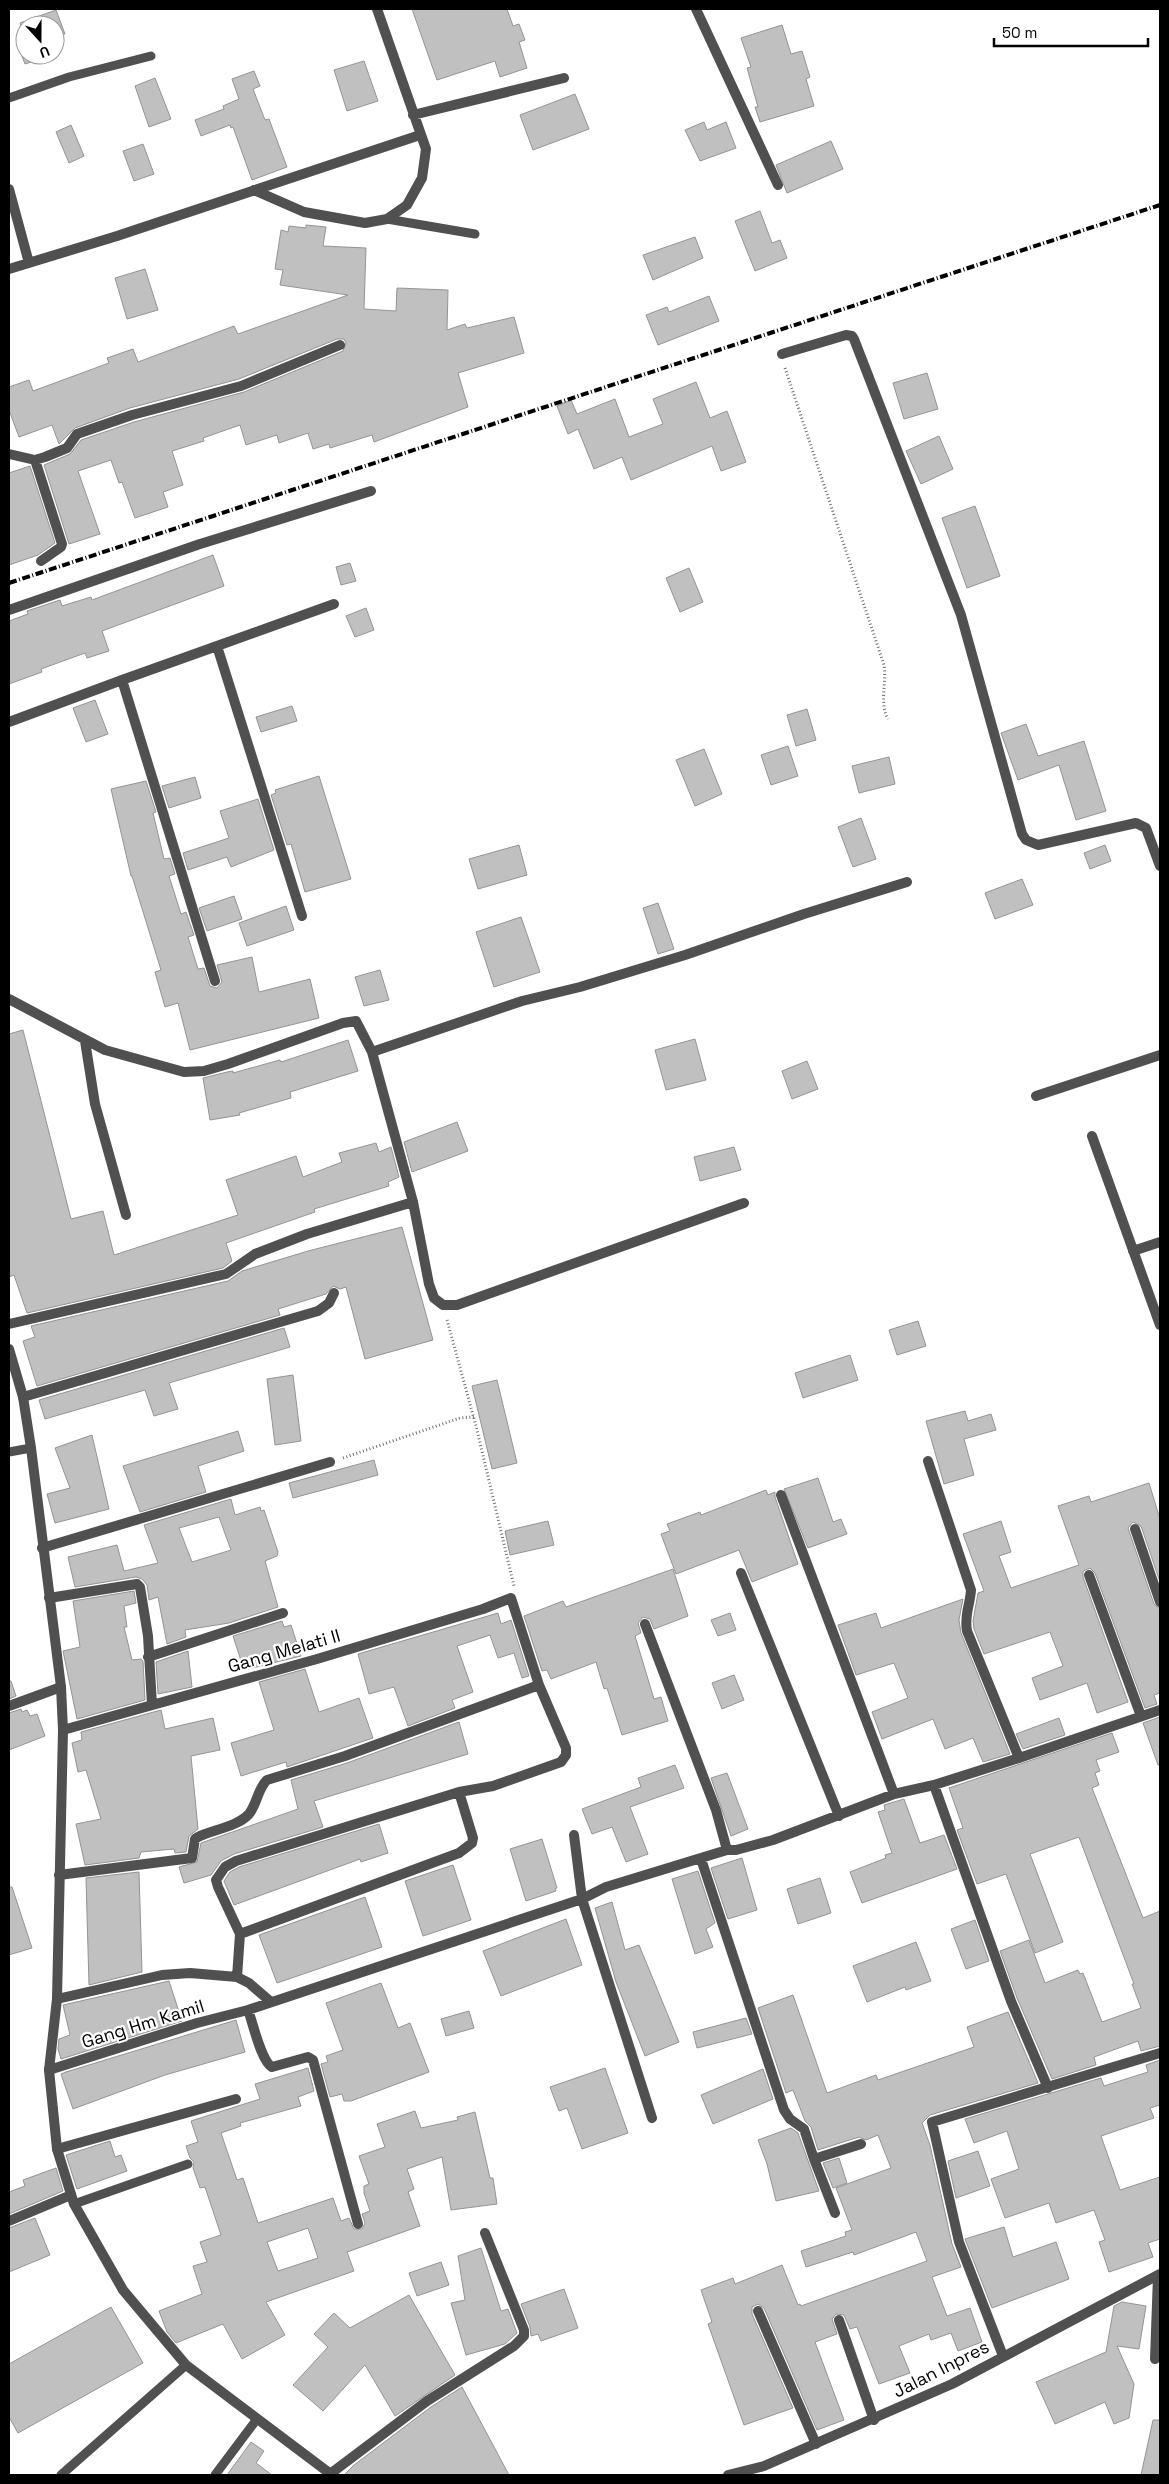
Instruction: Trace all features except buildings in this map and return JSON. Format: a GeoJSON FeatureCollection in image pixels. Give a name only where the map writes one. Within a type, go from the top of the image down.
{"type":"FeatureCollection","features":[{"type":"Feature","properties":{"kind":"street"},"geometry":{"type":"LineString","coordinates":[[254,190],[304,212],[365,223],[387,219],[407,205],[422,178],[426,149],[377,9]]}},
{"type":"Feature","properties":{"kind":"street"},"geometry":{"type":"LineString","coordinates":[[696,9],[778,185]]}},
{"type":"Feature","properties":{"kind":"street"},"geometry":{"type":"LineString","coordinates":[[414,115],[564,78]]}},
{"type":"Feature","properties":{"kind":"street"},"geometry":{"type":"LineString","coordinates":[[9,269],[420,135]]}},
{"type":"Feature","properties":{"kind":"street"},"geometry":{"type":"LineString","coordinates":[[9,189],[29,263]]}},
{"type":"Feature","properties":{"kind":"street"},"geometry":{"type":"LineString","coordinates":[[782,354],[846,334],[854,339],[961,615],[1022,834],[1026,840],[1038,845],[1136,823],[1146,828],[1150,834],[1160,866]]}},
{"type":"Feature","properties":{"kind":"street"},"geometry":{"type":"LineString","coordinates":[[9,454],[35,460],[67,448],[77,434],[132,414],[241,386],[340,345]]}},
{"type":"Feature","properties":{"kind":"street"},"geometry":{"type":"LineString","coordinates":[[35,460],[62,544],[61,547],[41,560]]}},
{"type":"Feature","properties":{"kind":"street"},"geometry":{"type":"LineString","coordinates":[[9,610],[190,547],[371,491]]}},
{"type":"Feature","properties":{"kind":"street"},"geometry":{"type":"LineString","coordinates":[[9,722],[334,604]]}},
{"type":"Feature","properties":{"kind":"street"},"geometry":{"type":"LineString","coordinates":[[218,646],[302,916]]}},
{"type":"Feature","properties":{"kind":"street"},"geometry":{"type":"LineString","coordinates":[[122,680],[215,981]]}},
{"type":"Feature","properties":{"kind":"street"},"geometry":{"type":"LineString","coordinates":[[372,1052],[522,1001],[580,987],[686,955],[804,914],[907,882]]}},
{"type":"Feature","properties":{"kind":"street"},"geometry":{"type":"LineString","coordinates":[[9,999],[105,1050],[184,1072],[204,1071],[342,1023],[356,1021],[372,1052],[413,1202],[429,1284],[434,1298],[443,1305],[457,1305],[744,1203]]}},
{"type":"Feature","properties":{"kind":"street"},"geometry":{"type":"LineString","coordinates":[[85,1041],[95,1104],[126,1215]]}},
{"type":"Feature","properties":{"kind":"street"},"geometry":{"type":"LineString","coordinates":[[1036,1096],[1160,1055]]}},
{"type":"Feature","properties":{"kind":"street"},"geometry":{"type":"LineString","coordinates":[[1092,1136],[1160,1326]]}},
{"type":"Feature","properties":{"kind":"street"},"geometry":{"type":"LineString","coordinates":[[9,1324],[226,1274],[251,1257],[308,1234],[413,1202]]}},
{"type":"Feature","properties":{"kind":"street"},"geometry":{"type":"LineString","coordinates":[[1133,1251],[1160,1242]]}},
{"type":"Feature","properties":{"kind":"street"},"geometry":{"type":"LineString","coordinates":[[23,1397],[318,1311],[329,1303],[334,1293]]}},
{"type":"Feature","properties":{"kind":"street"},"geometry":{"type":"LineString","coordinates":[[9,1348],[23,1397],[61,1687],[63,1730],[57,1999],[49,2070],[57,2149],[73,2200],[123,2290],[186,2364],[330,2475],[427,2401],[514,2346],[524,2336],[524,2330],[485,2233]]}},
{"type":"Feature","properties":{"kind":"street"},"geometry":{"type":"LineString","coordinates":[[928,1461],[971,1590],[966,1614],[967,1631],[1019,1758]]}},
{"type":"Feature","properties":{"kind":"street"},"geometry":{"type":"LineString","coordinates":[[42,1548],[330,1462]]}},
{"type":"Feature","properties":{"kind":"street"},"geometry":{"type":"LineString","coordinates":[[780,1495],[894,1794]]}},
{"type":"Feature","properties":{"kind":"street"},"geometry":{"type":"LineString","coordinates":[[1135,1529],[1160,1602]]}},
{"type":"Feature","properties":{"kind":"street"},"geometry":{"type":"LineString","coordinates":[[741,1573],[839,1816]]}},
{"type":"Feature","properties":{"kind":"street"},"geometry":{"type":"LineString","coordinates":[[1090,1575],[1141,1716]]}},
{"type":"Feature","properties":{"kind":"street"},"geometry":{"type":"LineString","coordinates":[[49,1598],[137,1584],[142,1594],[148,1636],[152,1705]]}},
{"type":"Feature","properties":{"kind":"street"},"geometry":{"type":"LineString","coordinates":[[237,1977],[240,1934],[216,1880],[225,1867],[236,1861],[459,1792],[493,1786],[561,1762],[566,1755],[566,1748],[539,1685],[511,1598]]}},
{"type":"Feature","properties":{"kind":"street","name":"Gang Melati II"},"geometry":{"type":"LineString","coordinates":[[63,1730],[317,1659],[483,1610],[511,1598]]}},
{"type":"Feature","properties":{"kind":"street"},"geometry":{"type":"LineString","coordinates":[[148,1657],[284,1613]]}},
{"type":"Feature","properties":{"kind":"street"},"geometry":{"type":"LineString","coordinates":[[645,1624],[716,1810],[727,1850]]}},
{"type":"Feature","properties":{"kind":"street"},"geometry":{"type":"LineString","coordinates":[[59,1874],[192,1858],[195,1839],[248,1816],[258,1798],[262,1785],[267,1780],[346,1756],[539,1685]]}},
{"type":"Feature","properties":{"kind":"street"},"geometry":{"type":"LineString","coordinates":[[9,1706],[61,1687]]}},
{"type":"Feature","properties":{"kind":"street","name":"Gang Hm Kamil"},"geometry":{"type":"LineString","coordinates":[[49,2070],[197,2023],[248,2010],[582,1899],[606,1888],[727,1850],[736,1850],[773,1840],[894,1794],[934,1785],[1160,1710]]}},
{"type":"Feature","properties":{"kind":"street"},"geometry":{"type":"LineString","coordinates":[[934,1785],[1011,2001],[1048,2088]]}},
{"type":"Feature","properties":{"kind":"street"},"geometry":{"type":"LineString","coordinates":[[240,1934],[466,1849],[474,1838],[459,1792]]}},
{"type":"Feature","properties":{"kind":"street"},"geometry":{"type":"LineString","coordinates":[[574,1835],[582,1899],[652,2118]]}},
{"type":"Feature","properties":{"kind":"street"},"geometry":{"type":"LineString","coordinates":[[701,1859],[779,2100],[790,2119],[804,2130],[836,2213]]}},
{"type":"Feature","properties":{"kind":"street"},"geometry":{"type":"LineString","coordinates":[[57,1999],[162,1976],[190,1973],[237,1977],[249,1983],[271,2002]]}},
{"type":"Feature","properties":{"kind":"street"},"geometry":{"type":"LineString","coordinates":[[248,2010],[264,2057],[269,2066],[272,2067],[308,2057],[313,2060],[358,2224]]}},
{"type":"Feature","properties":{"kind":"street"},"geometry":{"type":"LineString","coordinates":[[1003,2356],[959,2242],[932,2122],[1160,2053]]}},
{"type":"Feature","properties":{"kind":"street"},"geometry":{"type":"LineString","coordinates":[[57,2149],[236,2099]]}},
{"type":"Feature","properties":{"kind":"street"},"geometry":{"type":"LineString","coordinates":[[814,2159],[860,2144]]}},
{"type":"Feature","properties":{"kind":"street"},"geometry":{"type":"LineString","coordinates":[[9,2221],[73,2200]]}},
{"type":"Feature","properties":{"kind":"street"},"geometry":{"type":"LineString","coordinates":[[1154,2359],[1159,2275]]}},
{"type":"Feature","properties":{"kind":"street","name":"Jalan Inpres"},"geometry":{"type":"LineString","coordinates":[[728,2475],[764,2466],[874,2420],[952,2384],[1159,2275]]}},
{"type":"Feature","properties":{"kind":"street"},"geometry":{"type":"LineString","coordinates":[[758,2311],[816,2444]]}},
{"type":"Feature","properties":{"kind":"street"},"geometry":{"type":"LineString","coordinates":[[839,2320],[874,2420]]}},
{"type":"Feature","properties":{"kind":"lane"},"geometry":{"type":"LineString","coordinates":[[9,98],[69,77],[151,56]]}},
{"type":"Feature","properties":{"kind":"lane"},"geometry":{"type":"LineString","coordinates":[[387,219],[475,234]]}},
{"type":"Feature","properties":{"kind":"lane"},"geometry":{"type":"LineString","coordinates":[[9,1452],[30,1448]]}},
{"type":"Feature","properties":{"kind":"lane"},"geometry":{"type":"LineString","coordinates":[[73,2200],[188,2164]]}},
{"type":"Feature","properties":{"kind":"lane"},"geometry":{"type":"LineString","coordinates":[[61,2475],[186,2364]]}},
{"type":"Feature","properties":{"kind":"lane"},"geometry":{"type":"LineString","coordinates":[[215,2475],[257,2419]]}},
{"type":"Feature","properties":{"kind":"path"},"geometry":{"type":"LineString","coordinates":[[782,354],[884,666],[886,677],[883,706],[888,719]]}},
{"type":"Feature","properties":{"kind":"path"},"geometry":{"type":"LineString","coordinates":[[443,1305],[474,1417],[514,1583],[511,1598]]}},
{"type":"Feature","properties":{"kind":"path"},"geometry":{"type":"LineString","coordinates":[[330,1462],[460,1418],[474,1417]]}},
{"type":"Feature","properties":{"kind":"railway"},"geometry":{"type":"LineString","coordinates":[[9,583],[1160,205]]}}]}
